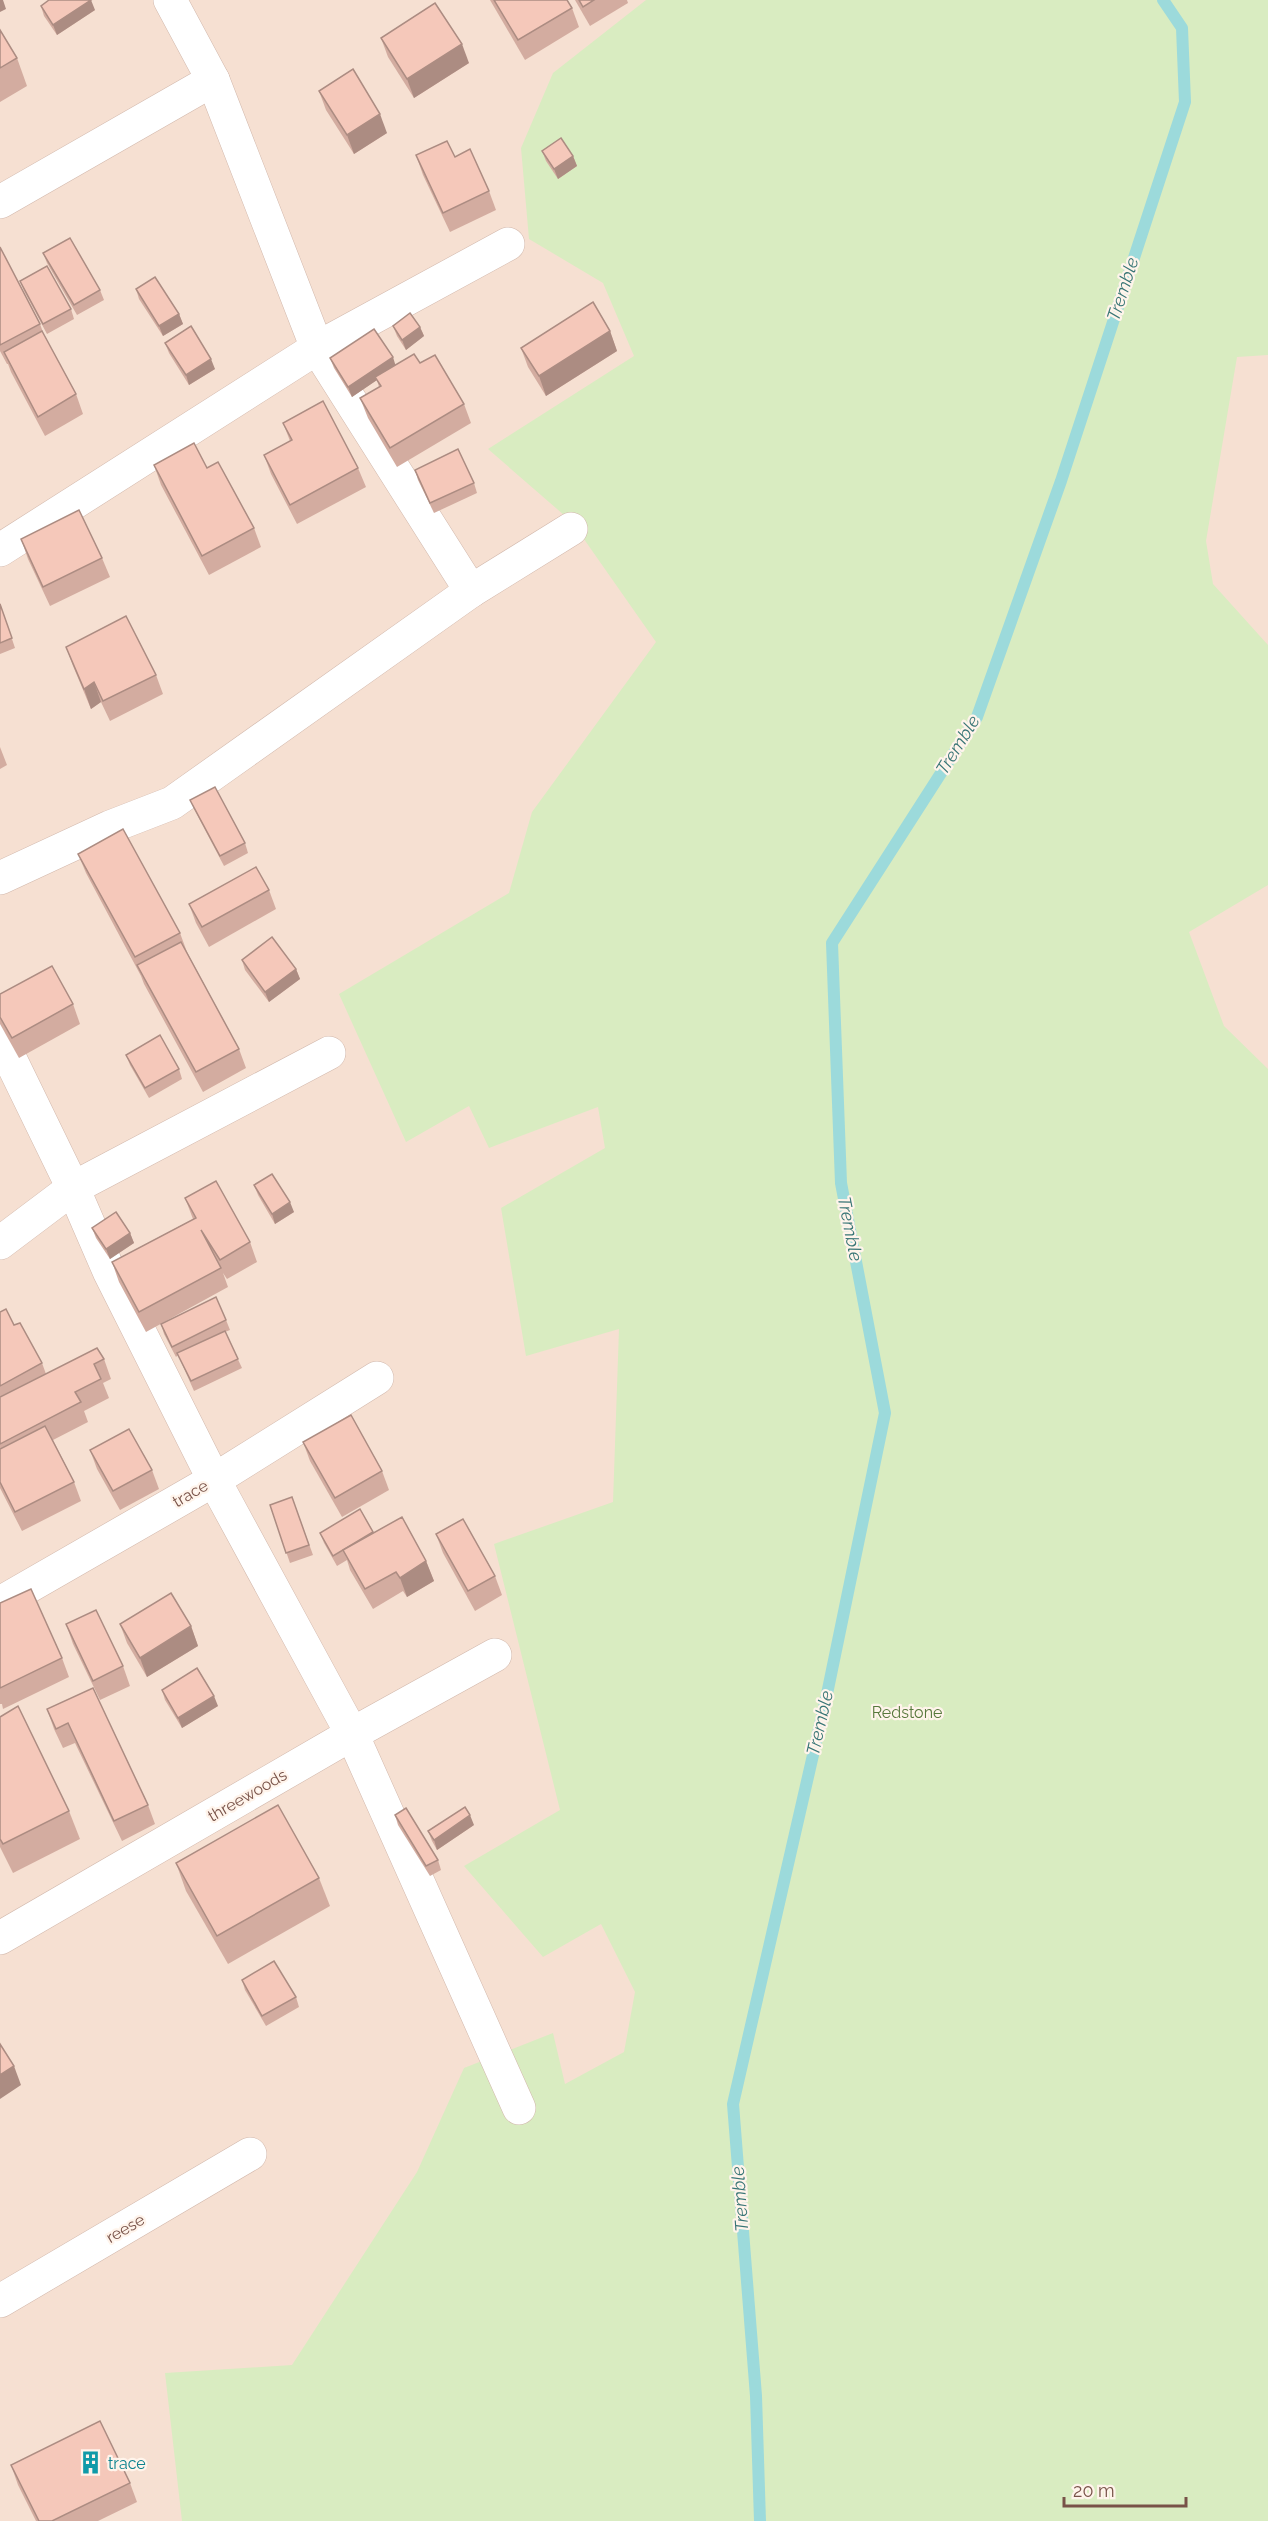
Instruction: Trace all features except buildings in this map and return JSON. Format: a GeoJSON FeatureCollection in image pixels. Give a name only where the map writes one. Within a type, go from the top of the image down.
{"type":"FeatureCollection","features":[{"type":"Feature","properties":{"kind":"street"},"geometry":{"type":"LineString","coordinates":[[170,0],[213,80],[317,348],[471,591]]}},
{"type":"Feature","properties":{"kind":"street"},"geometry":{"type":"LineString","coordinates":[[0,202],[213,80]]}},
{"type":"Feature","properties":{"kind":"street"},"geometry":{"type":"LineString","coordinates":[[0,550],[317,348],[508,244]]}},
{"type":"Feature","properties":{"kind":"street"},"geometry":{"type":"LineString","coordinates":[[0,878],[110,827],[172,803],[471,591],[571,529]]}},
{"type":"Feature","properties":{"kind":"street"},"geometry":{"type":"LineString","coordinates":[[0,1038],[73,1188],[109,1271],[213,1480],[352,1734],[519,2108]]}},
{"type":"Feature","properties":{"kind":"street"},"geometry":{"type":"LineString","coordinates":[[0,1243],[73,1188],[329,1053]]}},
{"type":"Feature","properties":{"kind":"street","name":"trace"},"geometry":{"type":"LineString","coordinates":[[0,1603],[213,1480],[377,1378]]}},
{"type":"Feature","properties":{"kind":"street","name":"threewoods"},"geometry":{"type":"LineString","coordinates":[[0,1938],[352,1734],[495,1655]]}},
{"type":"Feature","properties":{"kind":"street","name":"reese"},"geometry":{"type":"LineString","coordinates":[[0,2301],[250,2154]]}},
{"type":"Feature","properties":{"kind":"shaded area"},"geometry":{"type":"Polygon","coordinates":[[[0,0],[1268,0],[1268,2521],[0,2521],[0,0]]]}},
{"type":"Feature","properties":{"kind":"green space","name":"Redstone"},"geometry":{"type":"Polygon","coordinates":[[[646,0],[1268,0],[1268,355],[1237,357],[1206,541],[1213,584],[1268,645],[1268,885],[1189,932],[1224,1026],[1268,1069],[1268,2521],[182,2521],[165,2373],[292,2365],[417,2172],[464,2068],[553,2033],[565,2084],[624,2052],[635,1992],[601,1924],[543,1957],[464,1866],[560,1810],[494,1544],[613,1502],[619,1329],[526,1356],[501,1208],[605,1148],[598,1107],[489,1148],[469,1106],[406,1142],[339,994],[509,893],[532,812],[656,642],[572,522],[488,449],[634,356],[603,283],[529,239],[521,148],[553,73],[646,0]]]}},
{"type":"Feature","properties":{"kind":"waterway","name":"Tremble"},"geometry":{"type":"LineString","coordinates":[[760,2521],[756,2396],[733,2104],[827,1694],[885,1413],[841,1183],[832,943],[977,717],[1061,481],[1185,102],[1182,28],[1163,0]]}},
{"type":"Feature","properties":{"kind":"place","name":"trace"},"geometry":{"type":"Point","coordinates":[90,2463]}}]}
